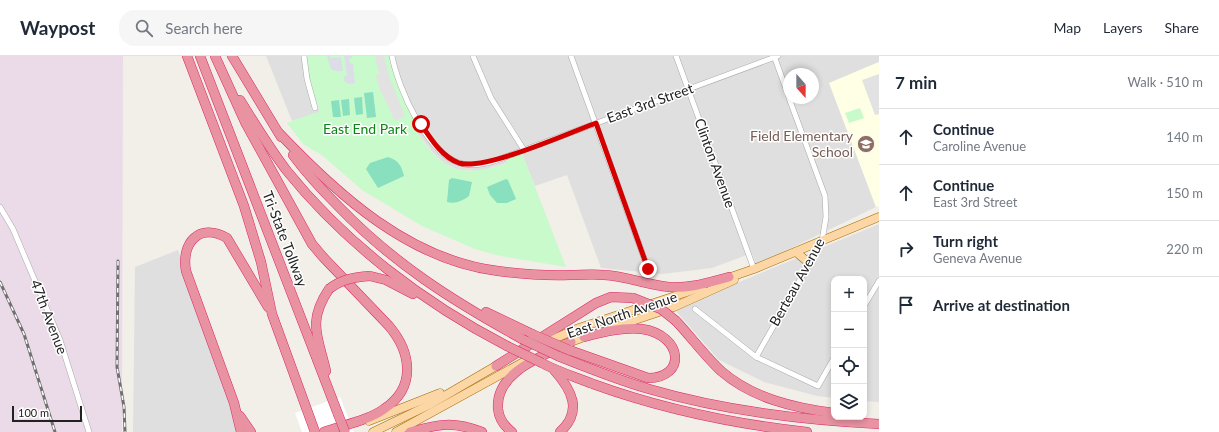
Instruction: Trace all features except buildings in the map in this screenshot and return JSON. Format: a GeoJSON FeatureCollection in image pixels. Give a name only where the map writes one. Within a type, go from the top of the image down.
{"type":"FeatureCollection","features":[{"type":"Feature","properties":{"kind":"highway","name":"Tri-State Tollway"},"geometry":{"type":"LineString","coordinates":[[187,56],[244,206],[261,262],[272,314],[313,429]]}},
{"type":"Feature","properties":{"kind":"highway","name":"Tri-State Tollway"},"geometry":{"type":"LineString","coordinates":[[200,56],[345,432]]}},
{"type":"Feature","properties":{"kind":"highway"},"geometry":{"type":"LineString","coordinates":[[232,56],[306,174],[366,235],[406,267],[452,300],[522,339],[558,356],[649,389],[721,407],[804,419],[879,424]]}},
{"type":"Feature","properties":{"kind":"highway"},"geometry":{"type":"LineString","coordinates":[[216,59],[261,133],[287,171],[328,217],[379,264],[466,323]]}},
{"type":"Feature","properties":{"kind":"highway"},"geometry":{"type":"LineString","coordinates":[[216,59],[245,122],[312,244],[398,337],[404,349],[407,362],[407,375],[401,390],[390,404],[375,414],[325,432]]}},
{"type":"Feature","properties":{"kind":"highway"},"geometry":{"type":"LineString","coordinates":[[279,133],[335,190],[362,211],[406,239],[463,263],[496,271],[522,274],[611,275],[672,287],[692,286],[729,277]]}},
{"type":"Feature","properties":{"kind":"highway"},"geometry":{"type":"LineString","coordinates":[[251,432],[242,420],[234,402],[186,271],[184,259],[188,243],[200,235],[208,233],[215,233],[227,238],[272,314]]}},
{"type":"Feature","properties":{"kind":"highway"},"geometry":{"type":"LineString","coordinates":[[406,267],[485,312],[532,334],[570,346],[648,378],[654,378],[666,374],[675,361],[674,350],[670,341],[652,331],[623,329],[584,337]]}},
{"type":"Feature","properties":{"kind":"highway"},"geometry":{"type":"LineString","coordinates":[[331,396],[315,326],[316,315],[320,303],[330,289],[337,283],[353,277],[370,276],[386,280],[507,346],[553,369],[633,398],[733,422],[807,432]]}},
{"type":"Feature","properties":{"kind":"highway"},"geometry":{"type":"LineString","coordinates":[[496,366],[596,303],[611,297],[633,298],[661,309],[676,321],[721,371],[743,387],[786,404],[831,412]]}},
{"type":"Feature","properties":{"kind":"highway"},"geometry":{"type":"LineString","coordinates":[[512,432],[504,424],[499,412],[499,395],[506,380],[517,371],[570,346]]}},
{"type":"Feature","properties":{"kind":"highway"},"geometry":{"type":"LineString","coordinates":[[553,369],[569,390],[573,404],[570,419],[560,432]]}},
{"type":"Feature","properties":{"kind":"highway"},"geometry":{"type":"LineString","coordinates":[[234,402],[241,432]]}},
{"type":"Feature","properties":{"kind":"highway"},"geometry":{"type":"LineString","coordinates":[[867,418],[879,420]]}},
{"type":"Feature","properties":{"kind":"highway"},"geometry":{"type":"LineString","coordinates":[[410,432],[447,424],[464,426],[482,432]]}},
{"type":"Feature","properties":{"kind":"main road","name":"East North Avenue"},"geometry":{"type":"LineString","coordinates":[[373,432],[428,405],[482,373],[531,348],[579,328],[656,304],[754,269],[879,217]]}},
{"type":"Feature","properties":{"kind":"main road"},"geometry":{"type":"LineString","coordinates":[[796,252],[809,263]]}},
{"type":"Feature","properties":{"kind":"main road","name":"East North Avenue"},"geometry":{"type":"LineString","coordinates":[[396,432],[443,408],[517,365],[570,346],[584,337],[674,307],[754,269]]}},
{"type":"Feature","properties":{"kind":"main road"},"geometry":{"type":"LineString","coordinates":[[325,432],[388,414],[443,392],[482,373]]}},
{"type":"Feature","properties":{"kind":"street"},"geometry":{"type":"LineString","coordinates":[[304,56],[307,79],[315,108]]}},
{"type":"Feature","properties":{"kind":"street","name":"East 3rd Street"},"geometry":{"type":"LineString","coordinates":[[392,56],[407,100],[429,137],[444,153],[458,163],[466,164],[486,163],[524,150],[776,56]]}},
{"type":"Feature","properties":{"kind":"street"},"geometry":{"type":"LineString","coordinates":[[473,56],[491,98],[524,150]]}},
{"type":"Feature","properties":{"kind":"street"},"geometry":{"type":"LineString","coordinates":[[571,56],[648,269]]}},
{"type":"Feature","properties":{"kind":"street","name":"Clinton Avenue"},"geometry":{"type":"LineString","coordinates":[[676,56],[754,269]]}},
{"type":"Feature","properties":{"kind":"street","name":"Berteau Avenue"},"geometry":{"type":"LineString","coordinates":[[776,56],[783,78]]}},
{"type":"Feature","properties":{"kind":"street","name":"Berteau Avenue"},"geometry":{"type":"LineString","coordinates":[[756,357],[822,241],[826,217],[824,196],[791,104]]}},
{"type":"Feature","properties":{"kind":"street","name":"47th Avenue"},"geometry":{"type":"LineString","coordinates":[[2,206],[60,340],[89,432]]}},
{"type":"Feature","properties":{"kind":"street"},"geometry":{"type":"LineString","coordinates":[[867,301],[879,281]]}},
{"type":"Feature","properties":{"kind":"street"},"geometry":{"type":"LineString","coordinates":[[695,309],[756,357],[818,386],[831,363]]}},
{"type":"Feature","properties":{"kind":"shaded area"},"geometry":{"type":"Polygon","coordinates":[[[0,56],[123,56],[122,432],[0,432],[0,56]]]}},
{"type":"Feature","properties":{"kind":"shaded area"},"geometry":{"type":"Polygon","coordinates":[[[266,56],[306,56],[315,99],[320,112],[292,121],[266,56]]]}},
{"type":"Feature","properties":{"kind":"shaded area"},"geometry":{"type":"Polygon","coordinates":[[[327,56],[330,56],[330,58],[341,57],[343,71],[335,71],[331,69],[327,56]]]}},
{"type":"Feature","properties":{"kind":"shaded area"},"geometry":{"type":"Polygon","coordinates":[[[344,56],[352,56],[352,58],[349,59],[350,63],[353,63],[355,83],[348,84],[344,81],[344,77],[347,75],[344,56]]]}},
{"type":"Feature","properties":{"kind":"shaded area"},"geometry":{"type":"Polygon","coordinates":[[[375,56],[384,56],[390,79],[405,116],[395,121],[379,87],[376,76],[379,74],[375,56]]]}},
{"type":"Feature","properties":{"kind":"shaded area"},"geometry":{"type":"Polygon","coordinates":[[[388,56],[879,56],[879,62],[830,83],[876,207],[756,265],[752,253],[712,268],[662,274],[601,268],[567,175],[535,186],[522,154],[506,159],[507,163],[480,171],[458,170],[444,163],[433,153],[415,130],[412,116],[399,90],[388,56]]]}},
{"type":"Feature","properties":{"kind":"shaded area","name":"Field Elementary School"},"geometry":{"type":"Polygon","coordinates":[[[879,62],[879,206],[876,207],[829,83],[879,62]]]}},
{"type":"Feature","properties":{"kind":"shaded area"},"geometry":{"type":"Polygon","coordinates":[[[879,74],[879,114],[875,115],[862,80],[879,74]]]}},
{"type":"Feature","properties":{"kind":"shaded area"},"geometry":{"type":"Polygon","coordinates":[[[879,224],[879,402],[867,401],[867,276],[831,276],[831,398],[817,396],[764,382],[719,360],[674,309],[879,224]]]}},
{"type":"Feature","properties":{"kind":"shaded area"},"geometry":{"type":"Polygon","coordinates":[[[178,250],[234,412],[238,432],[133,432],[135,267],[178,250]]]}},
{"type":"Feature","properties":{"kind":"green space","name":"East End Park"},"geometry":{"type":"Polygon","coordinates":[[[306,56],[388,56],[399,90],[419,127],[416,130],[434,155],[444,163],[454,168],[477,170],[491,168],[507,163],[506,159],[522,153],[566,267],[500,256],[475,249],[422,226],[362,190],[323,156],[303,144],[287,123],[320,111],[311,87],[306,56]]]}},
{"type":"Feature","properties":{"kind":"green space"},"geometry":{"type":"Polygon","coordinates":[[[373,92],[376,117],[367,118],[364,93],[373,92]]]}},
{"type":"Feature","properties":{"kind":"green space"},"geometry":{"type":"Polygon","coordinates":[[[362,97],[363,114],[356,115],[354,98],[362,97]]]}},
{"type":"Feature","properties":{"kind":"green space"},"geometry":{"type":"Polygon","coordinates":[[[349,99],[350,115],[343,116],[341,100],[349,99]]]}},
{"type":"Feature","properties":{"kind":"green space"},"geometry":{"type":"Polygon","coordinates":[[[339,100],[341,117],[333,117],[331,101],[339,100]]]}},
{"type":"Feature","properties":{"kind":"green space"},"geometry":{"type":"Polygon","coordinates":[[[860,108],[864,118],[849,123],[845,113],[860,108]]]}},
{"type":"Feature","properties":{"kind":"green space"},"geometry":{"type":"Polygon","coordinates":[[[388,157],[395,160],[399,164],[404,176],[378,188],[366,169],[370,163],[388,157]]]}},
{"type":"Feature","properties":{"kind":"green space"},"geometry":{"type":"Polygon","coordinates":[[[452,178],[472,182],[469,196],[459,202],[453,203],[447,202],[449,180],[452,178]]]}},
{"type":"Feature","properties":{"kind":"green space"},"geometry":{"type":"Polygon","coordinates":[[[506,179],[508,180],[516,199],[507,203],[497,203],[490,195],[487,187],[506,179]]]}},
{"type":"Feature","properties":{"kind":"pier"},"geometry":{"type":"Polygon","coordinates":[[[340,397],[354,432],[302,432],[295,413],[340,397]]]}},
{"type":"Feature","properties":{"kind":"railway"},"geometry":{"type":"LineString","coordinates":[[118,261],[117,367],[124,407],[125,432]]}},
{"type":"Feature","properties":{"kind":"railway"},"geometry":{"type":"LineString","coordinates":[[0,282],[24,334],[55,432]]}},
{"type":"Feature","properties":{"kind":"place","name":"Field Elementary School"},"geometry":{"type":"Point","coordinates":[866,144]}},
{"type":"Feature","properties":{"kind":"route"},"geometry":{"type":"LineString","coordinates":[[421,124],[429,137],[450,158],[458,163],[475,164],[486,163],[596,123],[648,269]]}}]}
